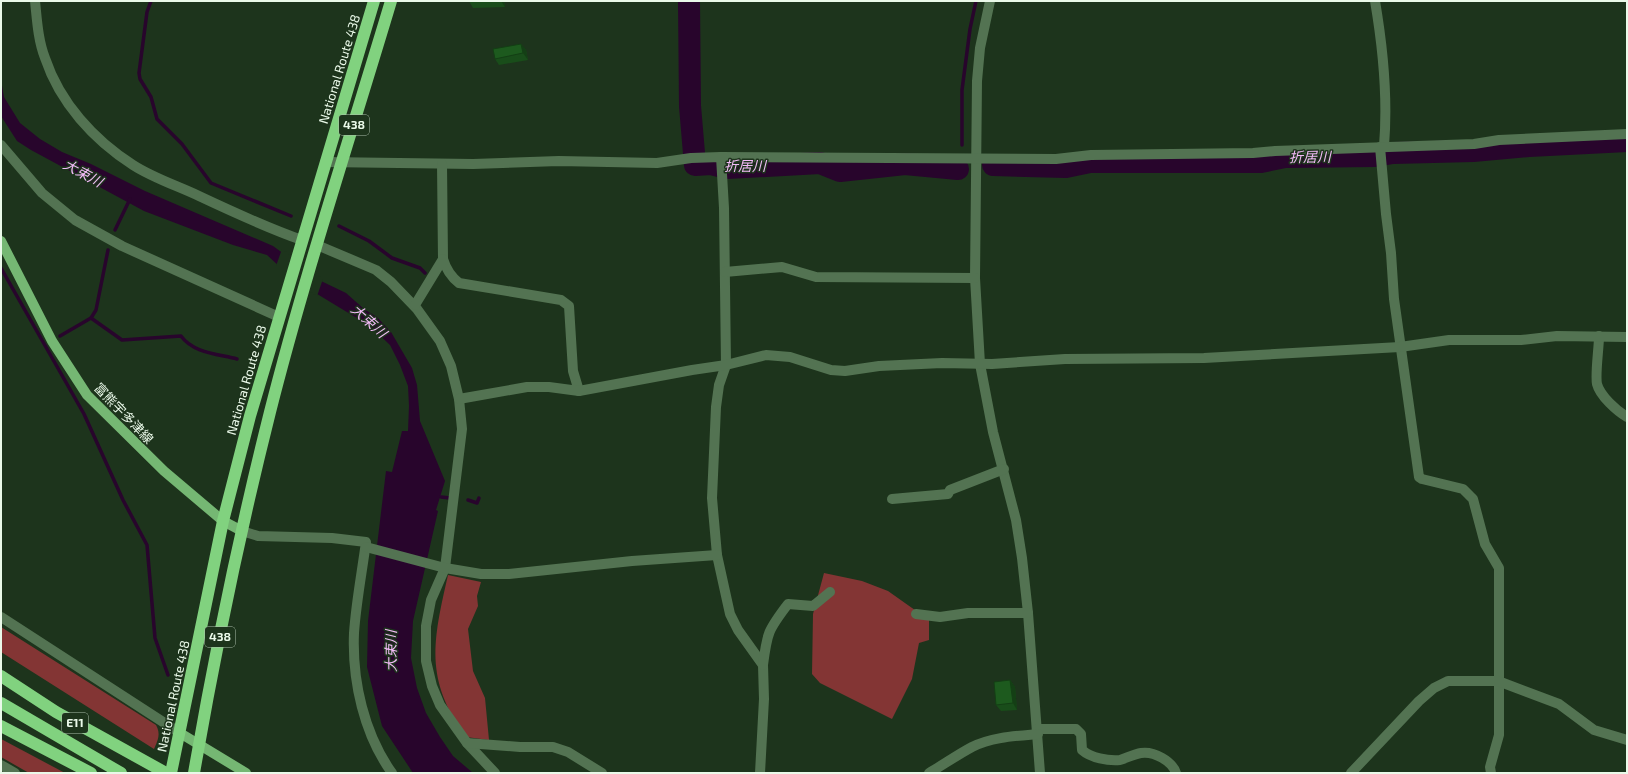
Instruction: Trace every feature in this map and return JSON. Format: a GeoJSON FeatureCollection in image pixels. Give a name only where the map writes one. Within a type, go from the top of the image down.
{"type":"FeatureCollection","features":[{"type":"Feature","properties":{"kind":"highway","name":"National Route 438"},"geometry":{"type":"LineString","coordinates":[[171,773],[223,521],[250,416],[374,1]]}},
{"type":"Feature","properties":{"kind":"highway","name":"438"},"geometry":{"type":"LineString","coordinates":[[194,773],[242,531],[270,412],[296,317],[390,1]]}},
{"type":"Feature","properties":{"kind":"highway","name":"E11"},"geometry":{"type":"LineString","coordinates":[[1,676],[56,712],[166,773]]}},
{"type":"Feature","properties":{"kind":"highway","name":"E11"},"geometry":{"type":"LineString","coordinates":[[1,703],[121,773]]}},
{"type":"Feature","properties":{"kind":"highway"},"geometry":{"type":"LineString","coordinates":[[1,726],[91,773]]}},
{"type":"Feature","properties":{"kind":"main road","name":"富熊宇多津線"},"geometry":{"type":"LineString","coordinates":[[1,241],[52,341],[87,395],[164,471],[223,521],[242,531]]}},
{"type":"Feature","properties":{"kind":"main road"},"geometry":{"type":"LineString","coordinates":[[180,733],[246,773]]}},
{"type":"Feature","properties":{"kind":"street"},"geometry":{"type":"LineString","coordinates":[[35,1],[39,37],[44,57],[52,77],[77,116],[95,136],[135,166],[302,242]]}},
{"type":"Feature","properties":{"kind":"street"},"geometry":{"type":"LineString","coordinates":[[990,1],[980,48],[977,81],[975,159],[975,278],[980,364],[993,432],[1004,469],[1016,520],[1028,613],[1040,773]]}},
{"type":"Feature","properties":{"kind":"street"},"geometry":{"type":"LineString","coordinates":[[1375,1],[1381,35],[1384,85],[1381,151],[1386,214],[1400,347],[1419,477],[1463,489],[1468,492],[1473,499],[1485,544],[1499,568],[1499,735],[1490,767],[1491,773]]}},
{"type":"Feature","properties":{"kind":"street"},"geometry":{"type":"LineString","coordinates":[[325,162],[442,164],[559,161],[657,163],[694,158],[722,164],[975,159],[1056,159],[1091,155],[1253,153],[1275,151],[1381,151],[1474,144],[1499,140],[1627,134]]}},
{"type":"Feature","properties":{"kind":"street"},"geometry":{"type":"LineString","coordinates":[[1,145],[42,194],[75,220],[122,246],[280,314]]}},
{"type":"Feature","properties":{"kind":"street"},"geometry":{"type":"LineString","coordinates":[[442,164],[443,259],[447,269],[453,278],[459,283],[561,300],[567,304],[569,306],[573,371],[579,391]]}},
{"type":"Feature","properties":{"kind":"street"},"geometry":{"type":"LineString","coordinates":[[722,164],[726,365],[719,385],[716,407],[712,498],[717,555],[730,614],[738,630],[764,665]]}},
{"type":"Feature","properties":{"kind":"street"},"geometry":{"type":"LineString","coordinates":[[317,247],[376,270],[391,282],[415,305],[440,341],[451,366],[459,399],[462,429],[445,568],[431,600],[426,626],[426,661],[432,686],[440,705],[467,742],[495,773]]}},
{"type":"Feature","properties":{"kind":"street"},"geometry":{"type":"LineString","coordinates":[[415,305],[443,259]]}},
{"type":"Feature","properties":{"kind":"street"},"geometry":{"type":"LineString","coordinates":[[725,272],[782,267],[816,277],[975,278]]}},
{"type":"Feature","properties":{"kind":"street"},"geometry":{"type":"LineString","coordinates":[[459,399],[527,387],[548,387],[579,391],[726,365],[766,355],[778,355],[831,370],[942,363],[980,364],[1065,359],[1204,358],[1400,347],[1449,340],[1521,340],[1557,336],[1627,337]]}},
{"type":"Feature","properties":{"kind":"street"},"geometry":{"type":"LineString","coordinates":[[1599,336],[1597,385],[1607,400],[1617,411],[1627,417]]}},
{"type":"Feature","properties":{"kind":"street"},"geometry":{"type":"LineString","coordinates":[[892,499],[948,494],[950,490],[1004,469]]}},
{"type":"Feature","properties":{"kind":"street"},"geometry":{"type":"LineString","coordinates":[[242,531],[258,536],[332,538],[366,542],[368,547],[354,632],[356,676],[367,725],[378,752],[392,773]]}},
{"type":"Feature","properties":{"kind":"street"},"geometry":{"type":"LineString","coordinates":[[368,547],[445,568],[480,574],[509,574],[632,561],[717,555]]}},
{"type":"Feature","properties":{"kind":"street"},"geometry":{"type":"LineString","coordinates":[[760,773],[764,699],[764,665],[767,635],[771,626],[788,604],[813,606],[830,592]]}},
{"type":"Feature","properties":{"kind":"street"},"geometry":{"type":"LineString","coordinates":[[916,614],[940,616],[968,613],[1028,613]]}},
{"type":"Feature","properties":{"kind":"street"},"geometry":{"type":"LineString","coordinates":[[1,617],[180,733]]}},
{"type":"Feature","properties":{"kind":"street"},"geometry":{"type":"LineString","coordinates":[[1351,773],[1419,701],[1434,688],[1448,681],[1498,681],[1559,704],[1594,730],[1627,740]]}},
{"type":"Feature","properties":{"kind":"street"},"geometry":{"type":"LineString","coordinates":[[929,773],[972,747],[983,743],[1038,731],[1076,729],[1081,734],[1082,750],[1094,757],[1119,760],[1141,753],[1150,754],[1167,760],[1174,767],[1176,773]]}},
{"type":"Feature","properties":{"kind":"street"},"geometry":{"type":"LineString","coordinates":[[467,742],[520,747],[553,747],[568,752],[602,773]]}},
{"type":"Feature","properties":{"kind":"street"},"geometry":{"type":"LineString","coordinates":[[1,765],[15,773]]}},
{"type":"Feature","properties":{"kind":"shaded area"},"geometry":{"type":"Polygon","coordinates":[[[824,573],[862,581],[888,591],[929,620],[929,640],[919,643],[912,679],[892,719],[820,683],[812,674],[813,614],[824,573]]]}},
{"type":"Feature","properties":{"kind":"shaded area"},"geometry":{"type":"Polygon","coordinates":[[[448,575],[481,582],[477,596],[478,606],[468,629],[473,671],[485,698],[489,740],[466,737],[443,696],[438,678],[436,640],[448,575]]]}},
{"type":"Feature","properties":{"kind":"shaded area"},"geometry":{"type":"Polygon","coordinates":[[[1,627],[156,725],[159,734],[154,749],[1,652],[1,627]]]}},
{"type":"Feature","properties":{"kind":"shaded area"},"geometry":{"type":"Polygon","coordinates":[[[1,739],[65,773],[29,773],[1,757],[1,739]]]}},
{"type":"Feature","properties":{"kind":"water","name":"大束川"},"geometry":{"type":"Polygon","coordinates":[[[1,80],[4,97],[20,123],[40,139],[62,152],[91,164],[145,191],[273,246],[321,281],[346,293],[364,309],[377,317],[391,332],[412,368],[417,385],[420,421],[445,481],[436,510],[438,511],[413,621],[411,658],[417,688],[426,713],[453,756],[473,773],[413,773],[382,726],[367,667],[368,621],[386,471],[392,472],[402,431],[408,431],[408,386],[390,345],[370,326],[294,280],[267,255],[233,245],[144,211],[17,141],[1,116],[1,80]]]}},
{"type":"Feature","properties":{"kind":"pier"},"geometry":{"type":"Polygon","coordinates":[[[282,249],[323,279],[317,296],[293,281],[276,266],[282,249]]]}},
{"type":"Feature","properties":{"kind":"building"},"geometry":{"type":"Polygon","coordinates":[[[521,44],[523,53],[495,59],[493,49],[521,44]]]}},
{"type":"Feature","properties":{"kind":"building"},"geometry":{"type":"Polygon","coordinates":[[[1010,680],[1013,703],[996,705],[994,682],[1010,680]]]}},
{"type":"Feature","properties":{"kind":"waterway"},"geometry":{"type":"LineString","coordinates":[[151,1],[147,12],[139,73],[140,79],[151,97],[157,119],[182,144],[211,183],[291,216]]}},
{"type":"Feature","properties":{"kind":"waterway","name":"折居川"},"geometry":{"type":"LineString","coordinates":[[689,1],[690,106],[695,165],[711,164],[727,168],[820,163],[840,171],[905,164],[958,169]]}},
{"type":"Feature","properties":{"kind":"waterway"},"geometry":{"type":"LineString","coordinates":[[962,145],[962,90],[970,29],[976,1]]}},
{"type":"Feature","properties":{"kind":"waterway","name":"折居川"},"geometry":{"type":"LineString","coordinates":[[993,165],[1066,167],[1090,162],[1261,162],[1285,157],[1375,156],[1393,153],[1473,151],[1529,146],[1627,141]]}},
{"type":"Feature","properties":{"kind":"waterway"},"geometry":{"type":"LineString","coordinates":[[115,230],[130,199]]}},
{"type":"Feature","properties":{"kind":"waterway"},"geometry":{"type":"LineString","coordinates":[[339,226],[369,241],[392,258],[420,268],[425,273]]}},
{"type":"Feature","properties":{"kind":"waterway"},"geometry":{"type":"LineString","coordinates":[[60,336],[91,318],[96,310],[108,250]]}},
{"type":"Feature","properties":{"kind":"waterway"},"geometry":{"type":"LineString","coordinates":[[1,268],[84,414],[123,500],[147,545],[155,638],[168,675]]}},
{"type":"Feature","properties":{"kind":"waterway"},"geometry":{"type":"LineString","coordinates":[[91,318],[122,340],[181,336],[192,346],[206,352],[237,359]]}},
{"type":"Feature","properties":{"kind":"waterway"},"geometry":{"type":"LineString","coordinates":[[441,497],[450,498]]}},
{"type":"Feature","properties":{"kind":"waterway"},"geometry":{"type":"LineString","coordinates":[[468,500],[477,503],[479,498]]}}]}
